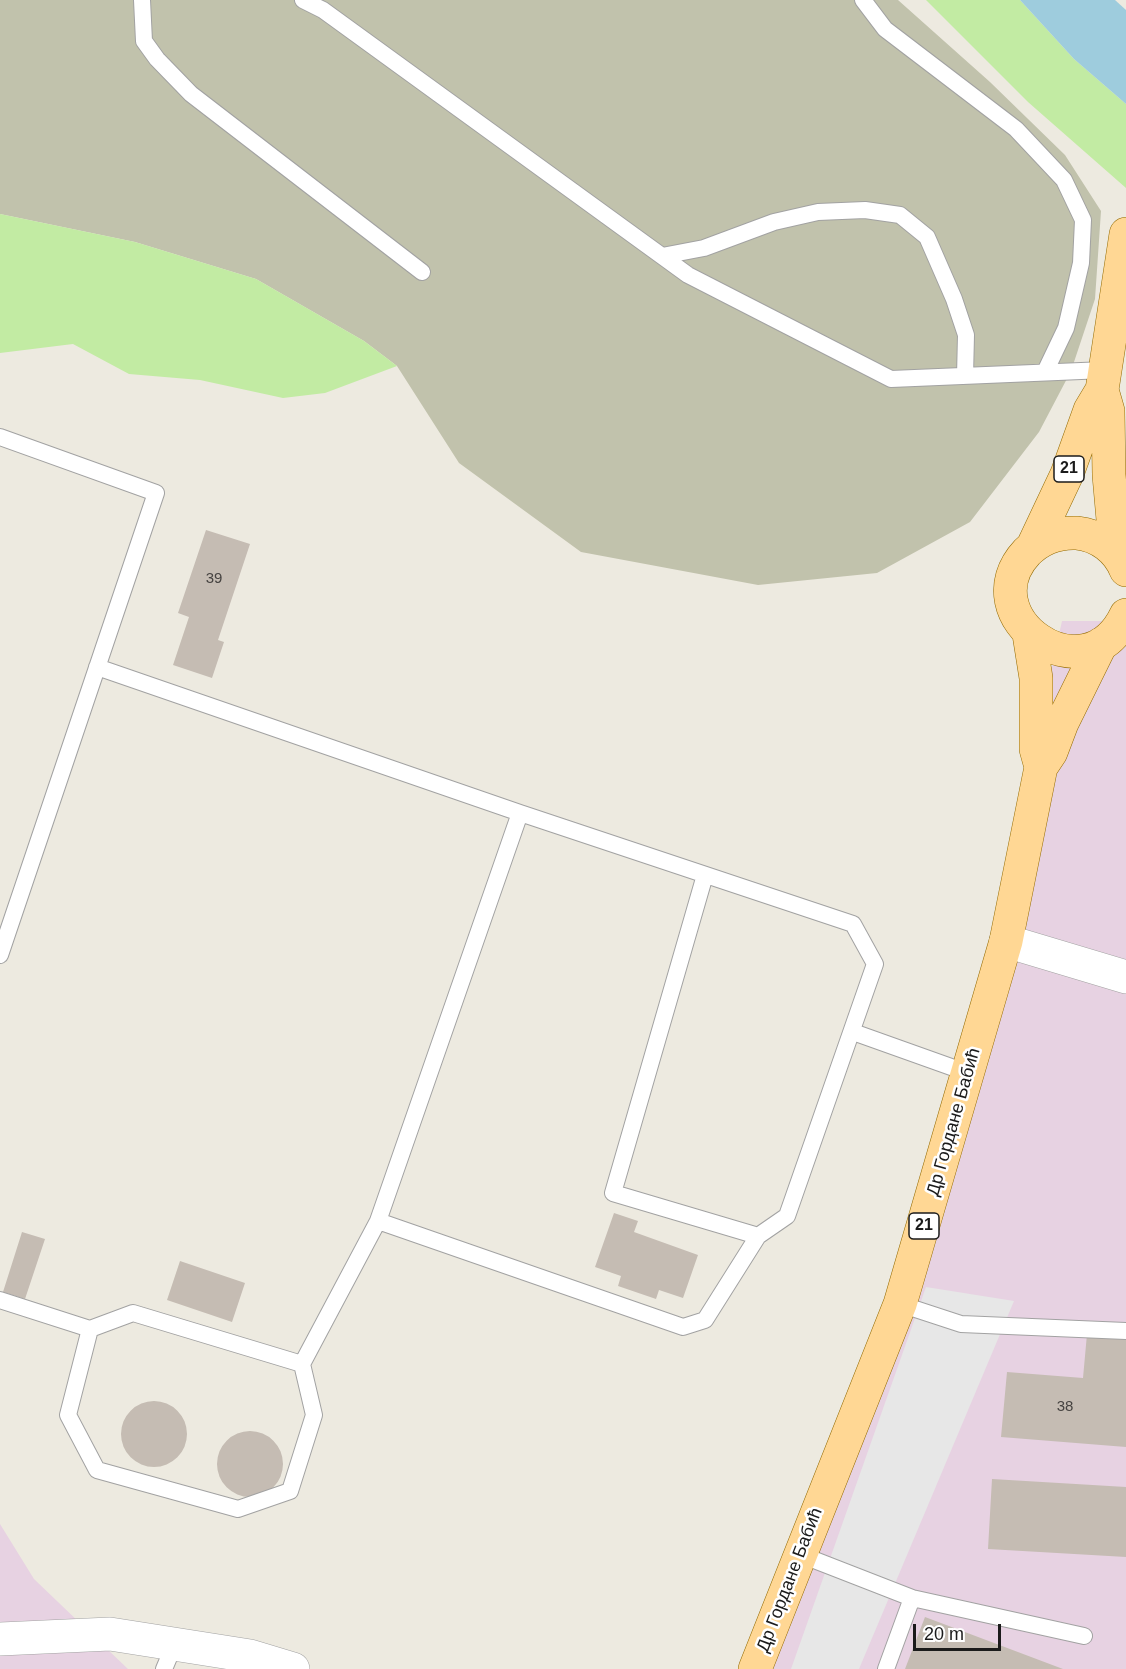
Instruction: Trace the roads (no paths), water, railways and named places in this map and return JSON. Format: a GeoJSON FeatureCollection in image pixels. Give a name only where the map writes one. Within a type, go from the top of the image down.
{"type":"FeatureCollection","features":[{"type":"Feature","properties":{"kind":"main road","name":"21"},"geometry":{"type":"LineString","coordinates":[[1029,634],[1014,608],[1011,593],[1017,566],[1033,546],[1067,474],[1105,367],[1126,234]]}},
{"type":"Feature","properties":{"kind":"main road","name":"21"},"geometry":{"type":"LineString","coordinates":[[1105,367],[1109,475],[1121,562]]}},
{"type":"Feature","properties":{"kind":"main road","name":"21"},"geometry":{"type":"LineString","coordinates":[[1033,546],[1062,534],[1078,533],[1094,537],[1121,562]]}},
{"type":"Feature","properties":{"kind":"main road","name":"21"},"geometry":{"type":"LineString","coordinates":[[1101,644],[1116,631],[1126,615]]}},
{"type":"Feature","properties":{"kind":"main road"},"geometry":{"type":"LineString","coordinates":[[1029,634],[1041,644],[1071,652],[1101,644]]}},
{"type":"Feature","properties":{"kind":"main road","name":"Др Гордане Бабић"},"geometry":{"type":"LineString","coordinates":[[1029,634],[1036,686],[1036,749],[1041,767]]}},
{"type":"Feature","properties":{"kind":"main road","name":"Др Гордане Бабић"},"geometry":{"type":"LineString","coordinates":[[755,1669],[900,1304],[1006,941],[1041,767],[1052,752],[1062,723],[1101,644]]}},
{"type":"Feature","properties":{"kind":"street"},"geometry":{"type":"LineString","coordinates":[[1006,941],[1126,977]]}},
{"type":"Feature","properties":{"kind":"street"},"geometry":{"type":"LineString","coordinates":[[0,1639],[110,1634],[169,1656],[250,1656],[293,1669]]}},
{"type":"Feature","properties":{"kind":"lane"},"geometry":{"type":"LineString","coordinates":[[142,0],[144,41],[157,59],[191,94],[422,272]]}},
{"type":"Feature","properties":{"kind":"lane"},"geometry":{"type":"LineString","coordinates":[[303,0],[323,10],[688,274],[891,379],[1105,367]]}},
{"type":"Feature","properties":{"kind":"lane"},"geometry":{"type":"LineString","coordinates":[[863,0],[885,29],[1016,129],[1064,180],[1083,220],[1081,264],[1066,328],[1045,372]]}},
{"type":"Feature","properties":{"kind":"lane"},"geometry":{"type":"LineString","coordinates":[[662,256],[704,248],[774,222],[818,212],[865,210],[900,215],[927,237],[954,299],[966,335],[965,376]]}},
{"type":"Feature","properties":{"kind":"lane"},"geometry":{"type":"LineString","coordinates":[[0,436],[156,494],[0,955]]}},
{"type":"Feature","properties":{"kind":"lane"},"geometry":{"type":"LineString","coordinates":[[97,667],[520,813],[853,924],[875,964],[787,1216],[758,1236],[705,1320],[683,1327],[378,1221]]}},
{"type":"Feature","properties":{"kind":"lane"},"geometry":{"type":"LineString","coordinates":[[90,1329],[69,1415],[97,1470],[238,1509],[290,1491],[314,1415],[302,1364],[378,1221],[520,813]]}},
{"type":"Feature","properties":{"kind":"lane"},"geometry":{"type":"LineString","coordinates":[[705,875],[613,1193],[758,1236]]}},
{"type":"Feature","properties":{"kind":"lane"},"geometry":{"type":"LineString","coordinates":[[853,1032],[968,1073]]}},
{"type":"Feature","properties":{"kind":"lane"},"geometry":{"type":"LineString","coordinates":[[0,1300],[90,1329],[133,1313],[302,1364]]}},
{"type":"Feature","properties":{"kind":"lane"},"geometry":{"type":"LineString","coordinates":[[900,1304],[961,1324],[1126,1331]]}},
{"type":"Feature","properties":{"kind":"lane"},"geometry":{"type":"LineString","coordinates":[[799,1554],[912,1598],[1084,1636]]}},
{"type":"Feature","properties":{"kind":"lane"},"geometry":{"type":"LineString","coordinates":[[886,1669],[912,1598]]}},
{"type":"Feature","properties":{"kind":"water"},"geometry":{"type":"Polygon","coordinates":[[[1020,0],[1115,0],[1126,10],[1126,104],[1074,59],[1020,0]]]}}]}
